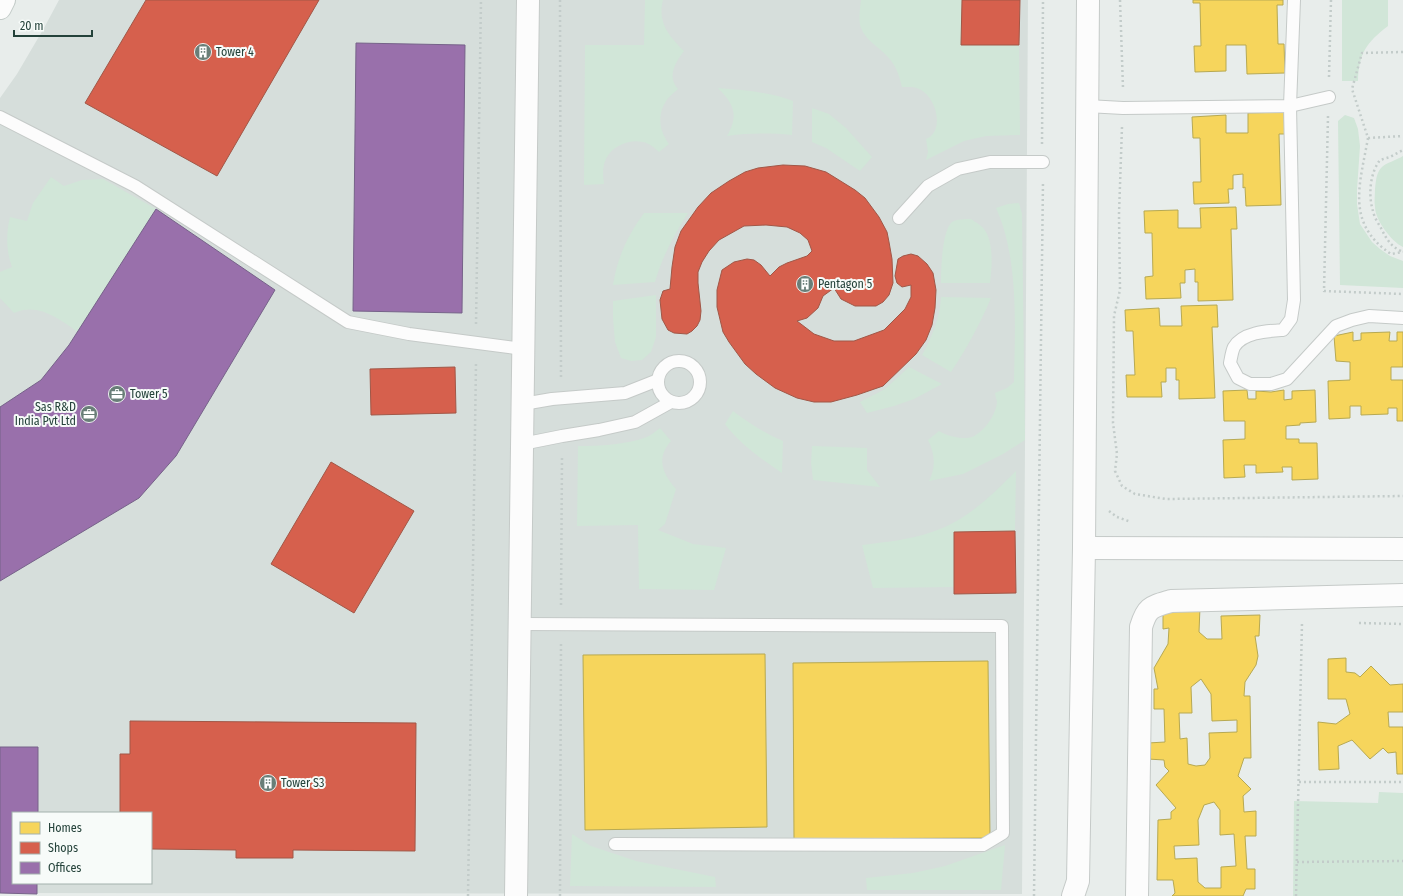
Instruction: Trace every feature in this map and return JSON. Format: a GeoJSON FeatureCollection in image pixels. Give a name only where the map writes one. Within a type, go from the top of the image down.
{"type":"FeatureCollection","features":[{"type":"Feature","properties":{"kind":"street"},"geometry":{"type":"LineString","coordinates":[[0,8],[4,0]]}},
{"type":"Feature","properties":{"kind":"street"},"geometry":{"type":"LineString","coordinates":[[516,896],[528,0]]}},
{"type":"Feature","properties":{"kind":"street"},"geometry":{"type":"LineString","coordinates":[[1073,896],[1078,881],[1084,548],[1088,0]]}},
{"type":"Feature","properties":{"kind":"street"},"geometry":{"type":"LineString","coordinates":[[1084,548],[1403,549]]}},
{"type":"Feature","properties":{"kind":"street"},"geometry":{"type":"LineString","coordinates":[[1137,896],[1141,627],[1145,613],[1155,606],[1171,601],[1403,595]]}},
{"type":"Feature","properties":{"kind":"lane"},"geometry":{"type":"LineString","coordinates":[[1294,0],[1290,106],[1294,300],[1291,319],[1283,330],[1260,332],[1245,338],[1234,347],[1230,363],[1238,378],[1250,384],[1271,384],[1287,379],[1336,326],[1369,316],[1403,318]]}},
{"type":"Feature","properties":{"kind":"lane"},"geometry":{"type":"LineString","coordinates":[[1087,106],[1123,108],[1290,106],[1329,97]]}},
{"type":"Feature","properties":{"kind":"lane"},"geometry":{"type":"LineString","coordinates":[[0,117],[135,186],[348,322],[409,334],[524,349]]}},
{"type":"Feature","properties":{"kind":"lane"},"geometry":{"type":"LineString","coordinates":[[899,218],[928,186],[958,169],[990,162],[1043,162]]}},
{"type":"Feature","properties":{"kind":"lane"},"geometry":{"type":"LineString","coordinates":[[675,361],[689,363],[695,367],[700,380],[696,394],[685,402],[671,402],[661,393],[658,387],[660,373],[663,367],[669,363],[675,361]]}},
{"type":"Feature","properties":{"kind":"lane"},"geometry":{"type":"LineString","coordinates":[[523,404],[552,399],[625,393],[658,380]]}},
{"type":"Feature","properties":{"kind":"lane"},"geometry":{"type":"LineString","coordinates":[[522,444],[635,422],[671,402]]}},
{"type":"Feature","properties":{"kind":"lane"},"geometry":{"type":"LineString","coordinates":[[520,624],[1002,626],[1003,833],[983,845],[615,844]]}},
{"type":"Feature","properties":{"kind":"path"},"geometry":{"type":"LineString","coordinates":[[468,896],[481,0]]}},
{"type":"Feature","properties":{"kind":"path"},"geometry":{"type":"LineString","coordinates":[[1034,896],[1043,162],[1043,0]]}},
{"type":"Feature","properties":{"kind":"path"},"geometry":{"type":"LineString","coordinates":[[1120,0],[1123,108],[1119,214],[1120,290],[1114,316],[1113,423],[1117,454],[1116,471],[1122,486],[1135,494],[1166,499],[1403,496]]}},
{"type":"Feature","properties":{"kind":"path"},"geometry":{"type":"LineString","coordinates":[[1331,0],[1324,291],[1403,294]]}},
{"type":"Feature","properties":{"kind":"path"},"geometry":{"type":"LineString","coordinates":[[1402,252],[1391,254],[1382,248],[1366,230],[1362,219],[1359,204],[1359,191],[1368,138],[1352,89],[1362,53],[1403,52]]}},
{"type":"Feature","properties":{"kind":"path"},"geometry":{"type":"LineString","coordinates":[[1368,138],[1403,136]]}},
{"type":"Feature","properties":{"kind":"path"},"geometry":{"type":"LineString","coordinates":[[1402,252],[1394,248],[1386,238],[1372,211],[1371,180],[1374,168],[1380,160],[1390,157],[1403,150]]}},
{"type":"Feature","properties":{"kind":"path"},"geometry":{"type":"LineString","coordinates":[[1104,507],[1117,517],[1137,524]]}},
{"type":"Feature","properties":{"kind":"path"},"geometry":{"type":"LineString","coordinates":[[1296,896],[1302,621]]}},
{"type":"Feature","properties":{"kind":"path"},"geometry":{"type":"LineString","coordinates":[[1299,782],[1403,782]]}},
{"type":"Feature","properties":{"kind":"path"},"geometry":{"type":"LineString","coordinates":[[1297,862],[1403,861]]}},
{"type":"Feature","properties":{"kind":"shaded area"},"geometry":{"type":"Polygon","coordinates":[[[59,0],[1028,0],[1022,894],[0,893],[0,98],[17,74],[59,0]]]}},
{"type":"Feature","properties":{"kind":"green space"},"geometry":{"type":"Polygon","coordinates":[[[645,0],[663,0],[663,22],[669,34],[684,51],[675,65],[673,74],[673,79],[678,89],[666,101],[660,119],[663,134],[669,144],[659,152],[654,147],[643,142],[638,141],[622,144],[612,150],[606,159],[603,168],[604,184],[584,185],[585,45],[644,45],[645,0]]]}},
{"type":"Feature","properties":{"kind":"green space"},"geometry":{"type":"Polygon","coordinates":[[[861,0],[962,0],[962,44],[1019,45],[1020,135],[986,136],[964,141],[926,160],[928,152],[926,139],[932,135],[935,130],[937,124],[936,111],[926,93],[912,87],[902,87],[894,65],[885,54],[865,36],[860,22],[861,0]]]}},
{"type":"Feature","properties":{"kind":"green space"},"geometry":{"type":"Polygon","coordinates":[[[1342,0],[1388,0],[1388,26],[1369,43],[1365,49],[1360,63],[1358,81],[1342,81],[1342,0]]]}},
{"type":"Feature","properties":{"kind":"green space"},"geometry":{"type":"Polygon","coordinates":[[[718,88],[766,93],[793,101],[792,135],[743,134],[727,136],[733,122],[733,110],[728,99],[718,88]]]}},
{"type":"Feature","properties":{"kind":"green space"},"geometry":{"type":"Polygon","coordinates":[[[812,108],[829,114],[846,128],[872,157],[860,171],[826,148],[812,142],[812,108]]]}},
{"type":"Feature","properties":{"kind":"green space"},"geometry":{"type":"Polygon","coordinates":[[[1345,115],[1354,118],[1358,129],[1360,146],[1357,204],[1360,224],[1372,242],[1380,249],[1390,256],[1403,261],[1403,288],[1340,285],[1338,121],[1345,115]]]}},
{"type":"Feature","properties":{"kind":"green space"},"geometry":{"type":"Polygon","coordinates":[[[1403,156],[1403,247],[1389,236],[1378,218],[1376,212],[1375,189],[1379,170],[1383,166],[1403,156]]]}},
{"type":"Feature","properties":{"kind":"green space"},"geometry":{"type":"Polygon","coordinates":[[[51,177],[64,186],[82,180],[103,179],[156,209],[78,332],[56,317],[40,311],[23,310],[14,313],[0,298],[0,272],[12,267],[7,242],[10,217],[27,221],[33,203],[51,177]]]}},
{"type":"Feature","properties":{"kind":"green space"},"geometry":{"type":"Polygon","coordinates":[[[1019,203],[1022,214],[1025,440],[1003,454],[963,474],[929,481],[933,471],[934,460],[928,440],[939,431],[960,438],[968,438],[976,435],[985,427],[992,417],[997,402],[995,393],[1007,388],[1014,382],[1015,316],[1012,271],[1009,249],[996,208],[1008,204],[1019,203]]]}},
{"type":"Feature","properties":{"kind":"green space"},"geometry":{"type":"Polygon","coordinates":[[[644,213],[688,213],[669,246],[655,282],[613,285],[620,256],[633,230],[644,213]]]}},
{"type":"Feature","properties":{"kind":"green space"},"geometry":{"type":"Polygon","coordinates":[[[971,219],[979,224],[987,234],[991,248],[992,262],[990,283],[941,283],[944,241],[949,226],[956,220],[971,219]]]}},
{"type":"Feature","properties":{"kind":"green space"},"geometry":{"type":"Polygon","coordinates":[[[656,295],[656,337],[651,352],[642,360],[631,361],[621,358],[615,342],[613,301],[656,295]]]}},
{"type":"Feature","properties":{"kind":"green space"},"geometry":{"type":"Polygon","coordinates":[[[941,297],[991,298],[973,336],[951,372],[922,355],[935,327],[941,297]]]}},
{"type":"Feature","properties":{"kind":"green space"},"geometry":{"type":"Polygon","coordinates":[[[909,367],[942,384],[914,399],[867,413],[860,402],[885,389],[909,367]]]}},
{"type":"Feature","properties":{"kind":"green space"},"geometry":{"type":"Polygon","coordinates":[[[733,411],[757,428],[783,441],[782,473],[744,445],[725,424],[733,411]]]}},
{"type":"Feature","properties":{"kind":"green space"},"geometry":{"type":"Polygon","coordinates":[[[660,428],[671,441],[663,453],[662,459],[664,471],[676,489],[665,524],[658,530],[693,544],[726,548],[714,590],[639,589],[638,525],[577,526],[578,446],[630,442],[647,437],[660,428]]]}},
{"type":"Feature","properties":{"kind":"green space"},"geometry":{"type":"Polygon","coordinates":[[[812,446],[867,448],[867,470],[880,487],[813,480],[811,463],[812,446]]]}},
{"type":"Feature","properties":{"kind":"green space"},"geometry":{"type":"Polygon","coordinates":[[[1016,471],[1015,531],[954,532],[954,587],[873,588],[862,545],[915,537],[944,527],[977,507],[1016,471]]]}},
{"type":"Feature","properties":{"kind":"green space"},"geometry":{"type":"Polygon","coordinates":[[[1379,792],[1403,793],[1403,896],[1293,896],[1294,801],[1378,803],[1379,792]]]}},
{"type":"Feature","properties":{"kind":"green space"},"geometry":{"type":"Polygon","coordinates":[[[572,834],[591,846],[636,861],[715,877],[716,887],[570,886],[572,834]]]}},
{"type":"Feature","properties":{"kind":"green space"},"geometry":{"type":"Polygon","coordinates":[[[1005,845],[1001,890],[867,890],[866,878],[913,873],[945,866],[1005,845]]]}},
{"type":"Feature","properties":{"kind":"building: Homes"},"geometry":{"type":"Polygon","coordinates":[[[1193,0],[1283,0],[1283,5],[1277,5],[1278,44],[1284,44],[1285,73],[1247,74],[1246,45],[1226,45],[1226,71],[1195,72],[1194,46],[1201,46],[1200,3],[1193,3],[1193,0]]]}},
{"type":"Feature","properties":{"kind":"building: Homes"},"geometry":{"type":"Polygon","coordinates":[[[1284,112],[1285,134],[1279,134],[1281,205],[1246,206],[1245,187],[1243,188],[1243,174],[1233,175],[1233,189],[1228,189],[1229,203],[1194,204],[1193,182],[1201,182],[1200,138],[1193,138],[1192,117],[1226,115],[1226,133],[1248,133],[1248,113],[1284,112]]]}},
{"type":"Feature","properties":{"kind":"building: Homes"},"geometry":{"type":"Polygon","coordinates":[[[1236,207],[1237,229],[1231,229],[1233,300],[1198,301],[1198,282],[1195,282],[1195,269],[1185,270],[1185,283],[1180,283],[1181,298],[1146,299],[1145,277],[1153,276],[1152,233],[1145,233],[1144,211],[1178,210],[1178,228],[1201,228],[1200,208],[1236,207]]]}},
{"type":"Feature","properties":{"kind":"building: Homes"},"geometry":{"type":"Polygon","coordinates":[[[1217,305],[1218,327],[1212,327],[1215,398],[1179,399],[1179,380],[1176,380],[1176,368],[1166,368],[1166,382],[1161,382],[1162,397],[1127,397],[1126,375],[1135,375],[1133,331],[1126,331],[1125,310],[1159,308],[1160,326],[1182,326],[1181,306],[1217,305]]]}},
{"type":"Feature","properties":{"kind":"building: Homes"},"geometry":{"type":"Polygon","coordinates":[[[1353,332],[1353,341],[1361,340],[1361,333],[1390,332],[1389,341],[1397,341],[1397,332],[1403,332],[1403,367],[1391,367],[1391,380],[1403,380],[1403,421],[1397,421],[1397,408],[1388,408],[1388,414],[1361,415],[1361,406],[1350,406],[1350,418],[1329,419],[1328,381],[1350,380],[1350,362],[1336,361],[1334,336],[1353,332]]]}},
{"type":"Feature","properties":{"kind":"building: Homes"},"geometry":{"type":"Polygon","coordinates":[[[1247,390],[1248,399],[1256,399],[1256,391],[1271,392],[1284,390],[1284,400],[1292,399],[1292,391],[1315,390],[1316,422],[1286,426],[1286,439],[1299,439],[1299,443],[1317,443],[1318,479],[1292,480],[1292,467],[1282,467],[1283,472],[1256,473],[1256,465],[1244,465],[1245,477],[1224,478],[1223,440],[1245,439],[1245,421],[1224,421],[1223,391],[1247,390]]]}},
{"type":"Feature","properties":{"kind":"building: Homes"},"geometry":{"type":"Polygon","coordinates":[[[1200,607],[1199,632],[1207,639],[1222,639],[1221,616],[1260,615],[1259,636],[1255,636],[1258,656],[1256,665],[1245,682],[1244,696],[1250,696],[1251,758],[1244,758],[1238,776],[1251,789],[1243,796],[1244,812],[1256,811],[1256,836],[1245,836],[1247,869],[1255,869],[1255,889],[1246,889],[1243,896],[1172,896],[1175,893],[1173,880],[1157,880],[1158,820],[1171,819],[1171,812],[1176,808],[1156,785],[1169,771],[1165,767],[1164,760],[1148,759],[1148,743],[1165,742],[1164,709],[1154,709],[1154,689],[1158,689],[1154,668],[1168,644],[1169,628],[1163,629],[1163,608],[1200,607]],[[1201,679],[1191,687],[1192,713],[1179,713],[1180,739],[1187,738],[1188,764],[1196,766],[1205,765],[1210,758],[1209,733],[1237,732],[1237,720],[1212,721],[1211,694],[1201,679]],[[1214,802],[1204,805],[1198,820],[1199,845],[1174,846],[1175,859],[1197,858],[1198,882],[1205,888],[1221,888],[1221,867],[1236,866],[1234,834],[1220,835],[1220,810],[1214,802]]]}},
{"type":"Feature","properties":{"kind":"building: Homes"},"geometry":{"type":"Polygon","coordinates":[[[765,654],[767,827],[585,830],[583,655],[765,654]]]}},
{"type":"Feature","properties":{"kind":"building: Homes"},"geometry":{"type":"Polygon","coordinates":[[[1346,658],[1346,672],[1355,673],[1360,677],[1371,666],[1390,685],[1403,684],[1403,712],[1388,712],[1389,727],[1403,727],[1403,774],[1397,774],[1396,752],[1388,753],[1383,748],[1370,759],[1352,740],[1338,746],[1339,769],[1319,770],[1318,722],[1336,724],[1350,714],[1346,699],[1328,699],[1328,659],[1346,658]]]}},
{"type":"Feature","properties":{"kind":"building: Homes"},"geometry":{"type":"Polygon","coordinates":[[[988,661],[990,838],[794,839],[793,663],[988,661]]]}},
{"type":"Feature","properties":{"kind":"building: Shops","name":"Tower 4"},"geometry":{"type":"Polygon","coordinates":[[[146,0],[319,0],[217,176],[85,103],[146,0]]]}},
{"type":"Feature","properties":{"kind":"building: Shops"},"geometry":{"type":"Polygon","coordinates":[[[962,0],[1020,0],[1019,45],[961,45],[962,0]]]}},
{"type":"Feature","properties":{"kind":"building: Shops","name":"Pentagon 5"},"geometry":{"type":"Polygon","coordinates":[[[783,165],[805,166],[826,172],[855,190],[865,198],[879,217],[887,232],[889,242],[892,259],[893,283],[889,295],[883,302],[876,306],[855,306],[841,299],[834,288],[823,296],[818,308],[807,318],[797,321],[814,334],[834,341],[854,341],[884,330],[905,309],[911,297],[911,285],[902,287],[897,283],[895,276],[898,259],[903,256],[911,254],[918,256],[927,264],[933,273],[936,290],[935,308],[932,325],[926,340],[916,354],[883,386],[831,402],[814,402],[797,398],[775,388],[756,374],[745,364],[729,342],[723,332],[717,307],[717,290],[722,270],[734,262],[747,259],[754,260],[761,265],[770,276],[779,267],[807,256],[812,251],[808,240],[800,233],[787,227],[766,225],[744,226],[719,240],[709,251],[698,272],[701,311],[700,320],[697,326],[687,334],[674,333],[668,330],[662,319],[660,300],[663,291],[670,289],[675,247],[681,231],[698,207],[711,193],[745,172],[758,168],[783,165]]]}},
{"type":"Feature","properties":{"kind":"building: Shops"},"geometry":{"type":"Polygon","coordinates":[[[455,367],[456,413],[371,415],[370,369],[455,367]]]}},
{"type":"Feature","properties":{"kind":"building: Shops"},"geometry":{"type":"Polygon","coordinates":[[[331,462],[414,511],[354,613],[271,564],[331,462]]]}},
{"type":"Feature","properties":{"kind":"building: Shops"},"geometry":{"type":"Polygon","coordinates":[[[1015,531],[1016,593],[954,594],[954,532],[1015,531]]]}},
{"type":"Feature","properties":{"kind":"building: Shops","name":"Tower S3"},"geometry":{"type":"Polygon","coordinates":[[[130,721],[416,723],[415,851],[293,850],[293,858],[236,858],[236,850],[152,849],[152,812],[120,812],[120,754],[130,754],[130,721]]]}},
{"type":"Feature","properties":{"kind":"building: Offices"},"geometry":{"type":"Polygon","coordinates":[[[356,43],[465,45],[462,313],[353,311],[356,43]]]}},
{"type":"Feature","properties":{"kind":"building: Offices","name":"Tower 5"},"geometry":{"type":"Polygon","coordinates":[[[156,209],[275,290],[176,456],[139,498],[0,581],[0,407],[41,380],[69,345],[156,209]]]}},
{"type":"Feature","properties":{"kind":"building: Offices"},"geometry":{"type":"Polygon","coordinates":[[[0,747],[38,747],[38,812],[12,812],[12,884],[37,884],[37,894],[0,893],[0,747]]]}},
{"type":"Feature","properties":{"kind":"place","name":"Tower 4"},"geometry":{"type":"Point","coordinates":[203,52]}},
{"type":"Feature","properties":{"kind":"place","name":"Pentagon 5"},"geometry":{"type":"Point","coordinates":[805,284]}},
{"type":"Feature","properties":{"kind":"place","name":"Tower 5"},"geometry":{"type":"Point","coordinates":[117,394]}},
{"type":"Feature","properties":{"kind":"place","name":"Sas R&D India Pvt Ltd"},"geometry":{"type":"Point","coordinates":[89,414]}},
{"type":"Feature","properties":{"kind":"place","name":"Tower S3"},"geometry":{"type":"Point","coordinates":[268,783]}}]}
